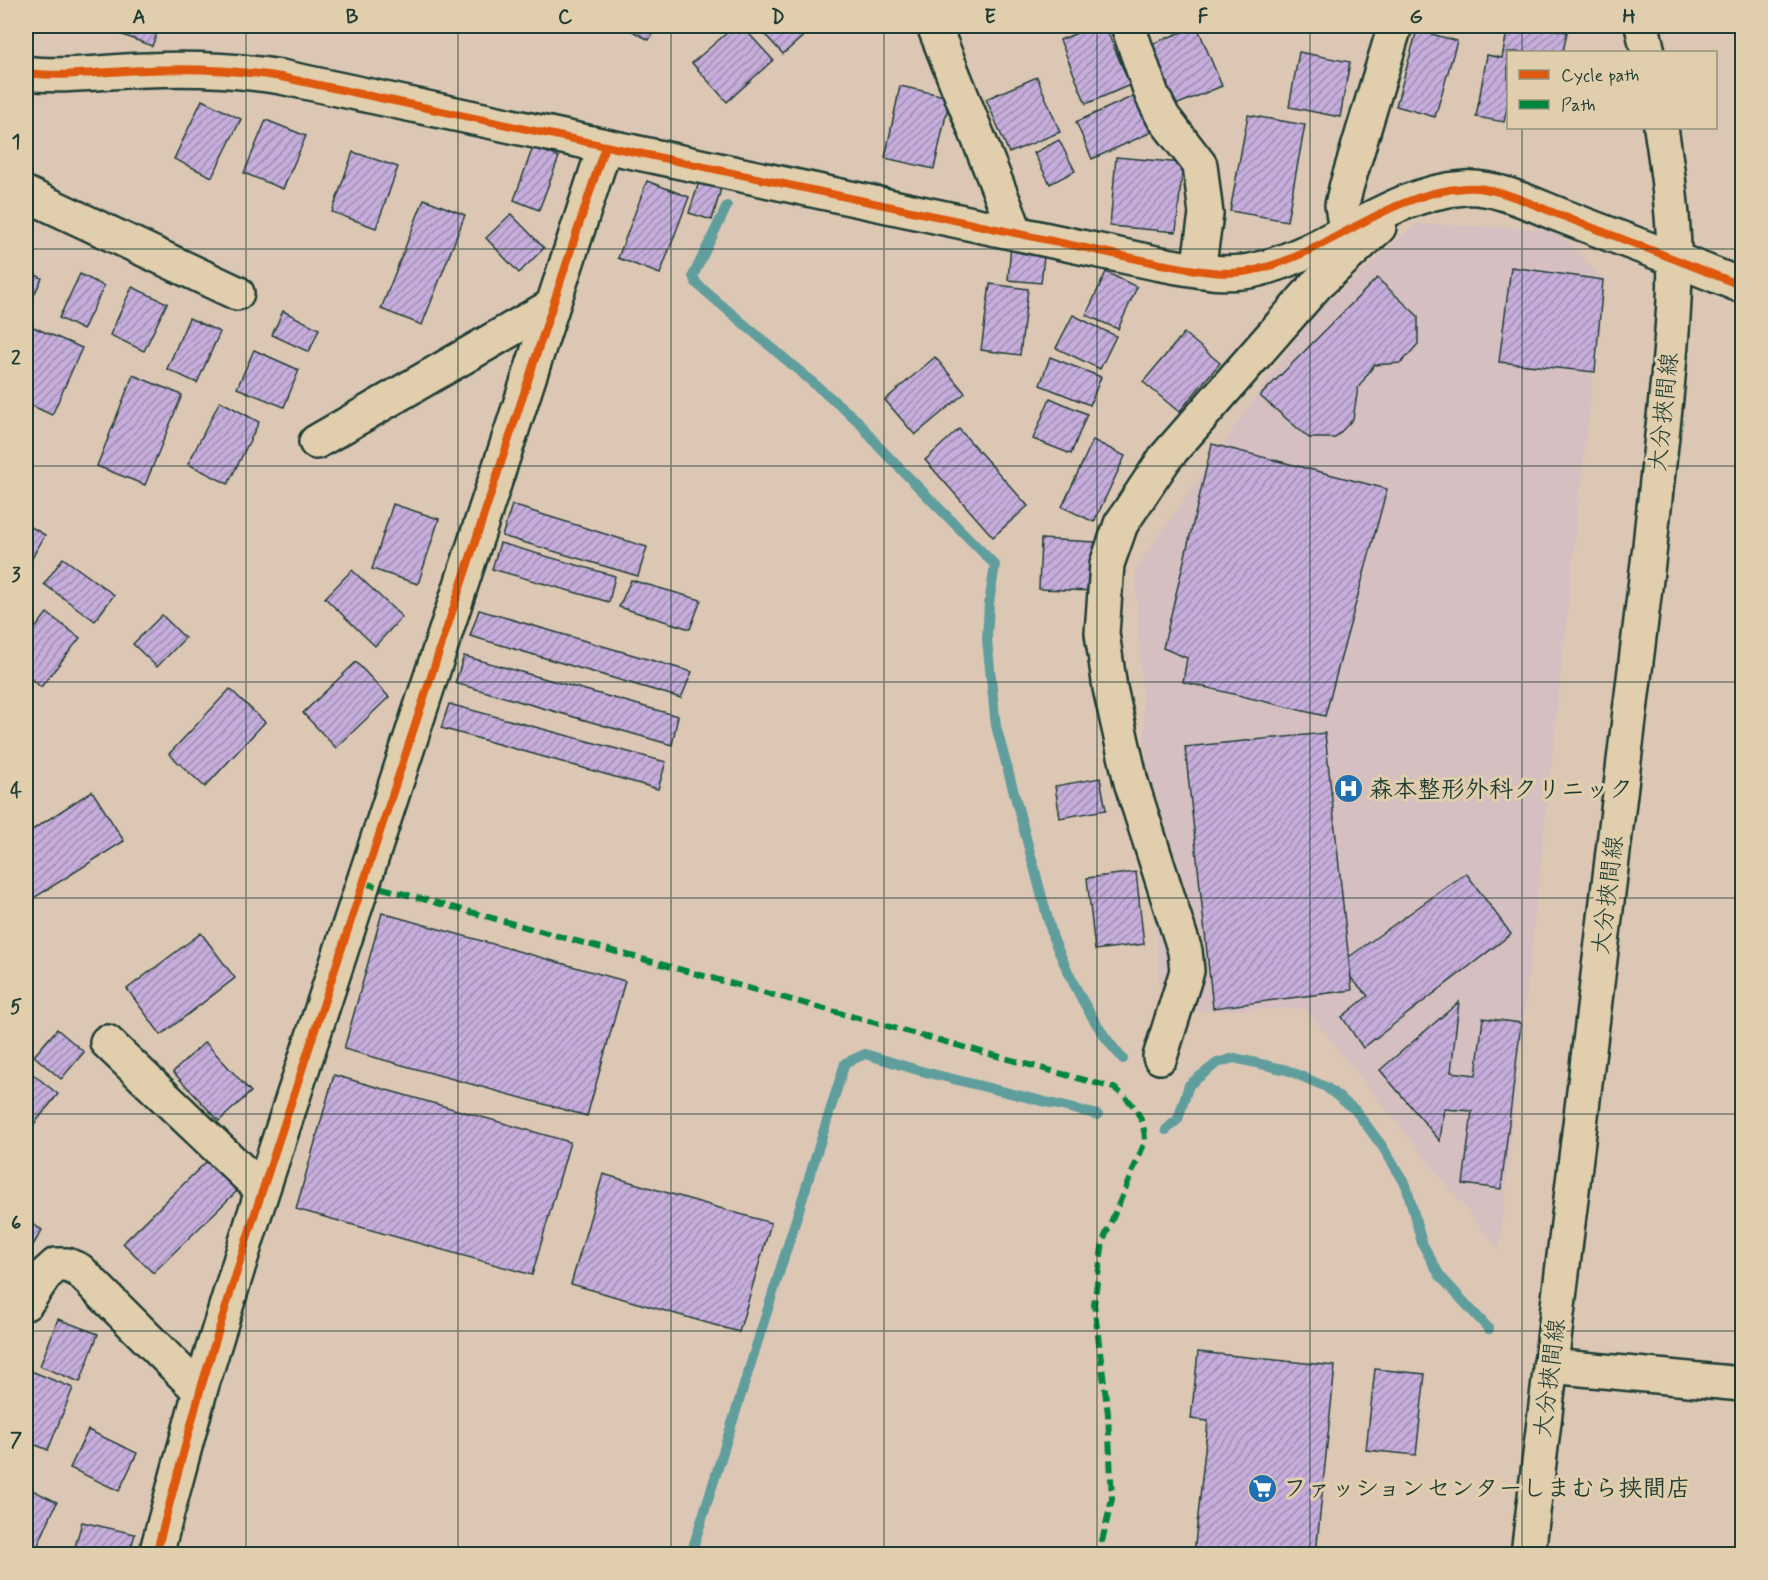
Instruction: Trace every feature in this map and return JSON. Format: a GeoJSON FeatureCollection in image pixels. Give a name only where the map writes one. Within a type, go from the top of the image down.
{"type":"FeatureCollection","features":[{"type":"Feature","properties":{"kind":"street"},"geometry":{"type":"LineString","coordinates":[[934,26],[1016,233]]}},
{"type":"Feature","properties":{"kind":"street"},"geometry":{"type":"LineString","coordinates":[[1128,26],[1148,84],[1163,117],[1200,165],[1206,214],[1198,270]]}},
{"type":"Feature","properties":{"kind":"street"},"geometry":{"type":"LineString","coordinates":[[1346,231],[1342,217],[1344,197],[1395,26]]}},
{"type":"Feature","properties":{"kind":"street"},"geometry":{"type":"LineString","coordinates":[[1642,26],[1648,51]]}},
{"type":"Feature","properties":{"kind":"street"},"geometry":{"type":"LineString","coordinates":[[26,73],[55,75],[149,70],[258,74],[1016,233],[1198,270],[1231,273],[1258,270],[1294,258],[1392,206],[1418,196],[1467,188],[1487,191],[1674,258],[1743,286]]}},
{"type":"Feature","properties":{"kind":"street","name":"大分挾間線"},"geometry":{"type":"LineString","coordinates":[[1528,1554],[1650,546],[1674,300],[1673,222],[1661,129]]}},
{"type":"Feature","properties":{"kind":"street"},"geometry":{"type":"LineString","coordinates":[[156,1554],[200,1391],[262,1190],[550,307],[605,146]]}},
{"type":"Feature","properties":{"kind":"street"},"geometry":{"type":"LineString","coordinates":[[26,194],[237,293]]}},
{"type":"Feature","properties":{"kind":"street"},"geometry":{"type":"LineString","coordinates":[[1160,1057],[1187,971],[1185,951],[1131,782],[1110,688],[1102,633],[1107,564],[1121,524],[1165,458],[1317,284],[1384,222],[1418,196]]}},
{"type":"Feature","properties":{"kind":"street"},"geometry":{"type":"LineString","coordinates":[[316,442],[550,307]]}},
{"type":"Feature","properties":{"kind":"street"},"geometry":{"type":"LineString","coordinates":[[107,1042],[262,1190]]}},
{"type":"Feature","properties":{"kind":"street"},"geometry":{"type":"LineString","coordinates":[[26,1304],[45,1275],[56,1265],[66,1265],[79,1270],[200,1391]]}},
{"type":"Feature","properties":{"kind":"street"},"geometry":{"type":"LineString","coordinates":[[1550,1366],[1743,1384]]}},
{"type":"Feature","properties":{"kind":"shaded area","name":"森本整形外科クリニック"},"geometry":{"type":"Polygon","coordinates":[[[1416,224],[1557,230],[1603,280],[1499,1250],[1305,1008],[1161,1012],[1135,570],[1312,316],[1416,224]]]}},
{"type":"Feature","properties":{"kind":"building"},"geometry":{"type":"Polygon","coordinates":[[[117,26],[160,26],[152,46],[115,32],[117,26]]]}},
{"type":"Feature","properties":{"kind":"building"},"geometry":{"type":"Polygon","coordinates":[[[623,26],[657,26],[649,40],[623,26]]]}},
{"type":"Feature","properties":{"kind":"building"},"geometry":{"type":"Polygon","coordinates":[[[735,26],[742,26],[773,60],[727,102],[692,63],[735,26]]]}},
{"type":"Feature","properties":{"kind":"building"},"geometry":{"type":"Polygon","coordinates":[[[757,26],[815,26],[783,54],[757,26]]]}},
{"type":"Feature","properties":{"kind":"building"},"geometry":{"type":"Polygon","coordinates":[[[1094,26],[1105,26],[1130,85],[1086,104],[1060,40],[1094,26]]]}},
{"type":"Feature","properties":{"kind":"building"},"geometry":{"type":"Polygon","coordinates":[[[1197,26],[1222,86],[1173,106],[1149,45],[1197,26]]]}},
{"type":"Feature","properties":{"kind":"building"},"geometry":{"type":"Polygon","coordinates":[[[1508,26],[1534,26],[1567,32],[1563,51],[1507,51],[1507,108],[1504,122],[1476,117],[1487,55],[1502,58],[1508,26]]]}},
{"type":"Feature","properties":{"kind":"building"},"geometry":{"type":"Polygon","coordinates":[[[1417,30],[1457,41],[1435,117],[1396,106],[1417,30]]]}},
{"type":"Feature","properties":{"kind":"building"},"geometry":{"type":"Polygon","coordinates":[[[1299,52],[1350,62],[1340,117],[1289,107],[1299,52]]]}},
{"type":"Feature","properties":{"kind":"building"},"geometry":{"type":"Polygon","coordinates":[[[1037,77],[1060,132],[1009,153],[986,99],[1037,77]]]}},
{"type":"Feature","properties":{"kind":"building"},"geometry":{"type":"Polygon","coordinates":[[[900,86],[950,97],[934,169],[885,158],[900,86]]]}},
{"type":"Feature","properties":{"kind":"building"},"geometry":{"type":"Polygon","coordinates":[[[1138,94],[1154,131],[1092,159],[1076,122],[1138,94]]]}},
{"type":"Feature","properties":{"kind":"building"},"geometry":{"type":"Polygon","coordinates":[[[202,100],[241,119],[212,177],[174,159],[202,100]]]}},
{"type":"Feature","properties":{"kind":"building"},"geometry":{"type":"Polygon","coordinates":[[[1248,115],[1305,125],[1287,221],[1230,211],[1248,115]]]}},
{"type":"Feature","properties":{"kind":"building"},"geometry":{"type":"Polygon","coordinates":[[[266,120],[306,136],[283,189],[244,173],[266,120]]]}},
{"type":"Feature","properties":{"kind":"building"},"geometry":{"type":"Polygon","coordinates":[[[1059,140],[1075,171],[1050,184],[1034,153],[1059,140]]]}},
{"type":"Feature","properties":{"kind":"building"},"geometry":{"type":"Polygon","coordinates":[[[533,147],[559,157],[539,210],[514,200],[533,147]]]}},
{"type":"Feature","properties":{"kind":"building"},"geometry":{"type":"Polygon","coordinates":[[[353,152],[398,167],[376,228],[332,212],[353,152]]]}},
{"type":"Feature","properties":{"kind":"building"},"geometry":{"type":"Polygon","coordinates":[[[1116,157],[1183,163],[1176,232],[1110,226],[1116,157]]]}},
{"type":"Feature","properties":{"kind":"building"},"geometry":{"type":"Polygon","coordinates":[[[700,179],[722,185],[712,220],[689,213],[700,179]]]}},
{"type":"Feature","properties":{"kind":"building"},"geometry":{"type":"Polygon","coordinates":[[[647,181],[689,197],[660,274],[618,258],[647,181]]]}},
{"type":"Feature","properties":{"kind":"building"},"geometry":{"type":"Polygon","coordinates":[[[424,199],[465,215],[422,325],[381,309],[424,199]]]}},
{"type":"Feature","properties":{"kind":"building"},"geometry":{"type":"Polygon","coordinates":[[[511,214],[544,248],[519,273],[486,238],[511,214]]]}},
{"type":"Feature","properties":{"kind":"building"},"geometry":{"type":"Polygon","coordinates":[[[1011,244],[1045,247],[1041,283],[1008,280],[1011,244]]]}},
{"type":"Feature","properties":{"kind":"building"},"geometry":{"type":"Polygon","coordinates":[[[1511,267],[1603,280],[1595,372],[1499,362],[1511,267]]]}},
{"type":"Feature","properties":{"kind":"building"},"geometry":{"type":"Polygon","coordinates":[[[26,270],[42,278],[29,306],[26,304],[26,270]]]}},
{"type":"Feature","properties":{"kind":"building"},"geometry":{"type":"Polygon","coordinates":[[[1106,272],[1137,287],[1118,329],[1086,315],[1106,272]]]}},
{"type":"Feature","properties":{"kind":"building"},"geometry":{"type":"Polygon","coordinates":[[[80,274],[104,286],[83,330],[59,318],[80,274]]]}},
{"type":"Feature","properties":{"kind":"building"},"geometry":{"type":"Polygon","coordinates":[[[1377,278],[1418,316],[1418,344],[1401,363],[1374,365],[1358,388],[1353,419],[1335,438],[1309,438],[1260,396],[1377,278]]]}},
{"type":"Feature","properties":{"kind":"building"},"geometry":{"type":"Polygon","coordinates":[[[990,284],[1028,289],[1020,355],[981,350],[990,284]]]}},
{"type":"Feature","properties":{"kind":"building"},"geometry":{"type":"Polygon","coordinates":[[[132,287],[167,303],[144,351],[110,335],[132,287]]]}},
{"type":"Feature","properties":{"kind":"building"},"geometry":{"type":"Polygon","coordinates":[[[283,311],[319,329],[309,352],[272,335],[283,311]]]}},
{"type":"Feature","properties":{"kind":"building"},"geometry":{"type":"Polygon","coordinates":[[[1073,315],[1116,336],[1100,369],[1056,348],[1073,315]]]}},
{"type":"Feature","properties":{"kind":"building"},"geometry":{"type":"Polygon","coordinates":[[[189,318],[220,332],[197,383],[167,369],[189,318]]]}},
{"type":"Feature","properties":{"kind":"building"},"geometry":{"type":"Polygon","coordinates":[[[33,327],[82,348],[52,415],[26,403],[26,343],[33,327]]]}},
{"type":"Feature","properties":{"kind":"building"},"geometry":{"type":"Polygon","coordinates":[[[1184,333],[1220,363],[1179,412],[1143,382],[1184,333]]]}},
{"type":"Feature","properties":{"kind":"building"},"geometry":{"type":"Polygon","coordinates":[[[254,350],[299,370],[284,407],[237,388],[254,350]]]}},
{"type":"Feature","properties":{"kind":"building"},"geometry":{"type":"Polygon","coordinates":[[[935,357],[965,393],[915,435],[885,400],[935,357]]]}},
{"type":"Feature","properties":{"kind":"building"},"geometry":{"type":"Polygon","coordinates":[[[1050,357],[1101,377],[1090,405],[1040,385],[1050,357]]]}},
{"type":"Feature","properties":{"kind":"building"},"geometry":{"type":"Polygon","coordinates":[[[133,375],[182,395],[145,485],[97,466],[133,375]]]}},
{"type":"Feature","properties":{"kind":"building"},"geometry":{"type":"Polygon","coordinates":[[[1050,398],[1087,414],[1071,454],[1033,439],[1050,398]]]}},
{"type":"Feature","properties":{"kind":"building"},"geometry":{"type":"Polygon","coordinates":[[[220,401],[259,422],[228,484],[188,464],[220,401]]]}},
{"type":"Feature","properties":{"kind":"building"},"geometry":{"type":"Polygon","coordinates":[[[959,429],[1028,506],[993,537],[925,460],[959,429]]]}},
{"type":"Feature","properties":{"kind":"building"},"geometry":{"type":"Polygon","coordinates":[[[1093,440],[1125,456],[1094,522],[1062,507],[1093,440]]]}},
{"type":"Feature","properties":{"kind":"building"},"geometry":{"type":"Polygon","coordinates":[[[1212,444],[1387,489],[1325,716],[1183,682],[1187,658],[1163,648],[1212,444]]]}},
{"type":"Feature","properties":{"kind":"building"},"geometry":{"type":"Polygon","coordinates":[[[393,504],[439,519],[418,584],[372,569],[393,504]]]}},
{"type":"Feature","properties":{"kind":"building"},"geometry":{"type":"Polygon","coordinates":[[[512,505],[647,547],[638,576],[502,536],[512,505]]]}},
{"type":"Feature","properties":{"kind":"building"},"geometry":{"type":"Polygon","coordinates":[[[26,524],[45,535],[26,569],[26,524]]]}},
{"type":"Feature","properties":{"kind":"building"},"geometry":{"type":"Polygon","coordinates":[[[1041,539],[1095,542],[1093,591],[1039,589],[1041,539]]]}},
{"type":"Feature","properties":{"kind":"building"},"geometry":{"type":"Polygon","coordinates":[[[500,543],[615,576],[609,602],[492,569],[500,543]]]}},
{"type":"Feature","properties":{"kind":"building"},"geometry":{"type":"Polygon","coordinates":[[[63,558],[114,595],[95,621],[44,584],[63,558]]]}},
{"type":"Feature","properties":{"kind":"building"},"geometry":{"type":"Polygon","coordinates":[[[352,570],[402,617],[375,646],[325,598],[352,570]]]}},
{"type":"Feature","properties":{"kind":"building"},"geometry":{"type":"Polygon","coordinates":[[[631,580],[701,600],[690,629],[619,607],[631,580]]]}},
{"type":"Feature","properties":{"kind":"building"},"geometry":{"type":"Polygon","coordinates":[[[479,610],[692,672],[681,698],[470,636],[479,610]]]}},
{"type":"Feature","properties":{"kind":"building"},"geometry":{"type":"Polygon","coordinates":[[[47,613],[80,638],[41,687],[26,675],[26,640],[47,613]]]}},
{"type":"Feature","properties":{"kind":"building"},"geometry":{"type":"Polygon","coordinates":[[[162,615],[185,638],[157,667],[133,644],[162,615]]]}},
{"type":"Feature","properties":{"kind":"building"},"geometry":{"type":"Polygon","coordinates":[[[464,656],[678,716],[672,745],[455,683],[464,656]]]}},
{"type":"Feature","properties":{"kind":"building"},"geometry":{"type":"Polygon","coordinates":[[[356,662],[389,697],[336,748],[303,713],[356,662]]]}},
{"type":"Feature","properties":{"kind":"building"},"geometry":{"type":"Polygon","coordinates":[[[230,689],[265,722],[205,787],[169,754],[230,689]]]}},
{"type":"Feature","properties":{"kind":"building"},"geometry":{"type":"Polygon","coordinates":[[[449,704],[666,762],[658,789],[441,728],[449,704]]]}},
{"type":"Feature","properties":{"kind":"building"},"geometry":{"type":"Polygon","coordinates":[[[1325,733],[1352,990],[1213,1008],[1185,747],[1325,733]]]}},
{"type":"Feature","properties":{"kind":"building"},"geometry":{"type":"Polygon","coordinates":[[[1100,778],[1106,810],[1060,818],[1055,786],[1100,778]]]}},
{"type":"Feature","properties":{"kind":"building"},"geometry":{"type":"Polygon","coordinates":[[[92,791],[124,841],[26,903],[26,834],[92,791]]]}},
{"type":"Feature","properties":{"kind":"building"},"geometry":{"type":"Polygon","coordinates":[[[1136,872],[1144,944],[1095,950],[1087,878],[1136,872]]]}},
{"type":"Feature","properties":{"kind":"building"},"geometry":{"type":"Polygon","coordinates":[[[1466,873],[1511,934],[1363,1048],[1342,1017],[1368,996],[1351,978],[1349,957],[1466,873]]]}},
{"type":"Feature","properties":{"kind":"building"},"geometry":{"type":"Polygon","coordinates":[[[382,913],[625,981],[587,1116],[344,1049],[382,913]]]}},
{"type":"Feature","properties":{"kind":"building"},"geometry":{"type":"Polygon","coordinates":[[[201,933],[235,978],[161,1035],[127,989],[201,933]]]}},
{"type":"Feature","properties":{"kind":"building"},"geometry":{"type":"Polygon","coordinates":[[[1459,1002],[1451,1072],[1476,1075],[1483,1018],[1521,1023],[1501,1189],[1463,1184],[1472,1111],[1444,1109],[1440,1141],[1380,1070],[1459,1002]]]}},
{"type":"Feature","properties":{"kind":"building"},"geometry":{"type":"Polygon","coordinates":[[[57,1029],[84,1052],[61,1079],[34,1056],[57,1029]]]}},
{"type":"Feature","properties":{"kind":"building"},"geometry":{"type":"Polygon","coordinates":[[[205,1042],[251,1092],[219,1121],[173,1072],[205,1042]]]}},
{"type":"Feature","properties":{"kind":"building"},"geometry":{"type":"Polygon","coordinates":[[[29,1071],[58,1094],[26,1134],[26,1075],[29,1071]]]}},
{"type":"Feature","properties":{"kind":"building"},"geometry":{"type":"Polygon","coordinates":[[[334,1075],[570,1142],[532,1275],[296,1209],[334,1075]]]}},
{"type":"Feature","properties":{"kind":"building"},"geometry":{"type":"Polygon","coordinates":[[[207,1161],[237,1191],[153,1273],[123,1243],[207,1161]]]}},
{"type":"Feature","properties":{"kind":"building"},"geometry":{"type":"Polygon","coordinates":[[[603,1174],[771,1223],[739,1332],[571,1284],[603,1174]]]}},
{"type":"Feature","properties":{"kind":"building"},"geometry":{"type":"Polygon","coordinates":[[[26,1220],[42,1230],[26,1257],[26,1220]]]}},
{"type":"Feature","properties":{"kind":"building"},"geometry":{"type":"Polygon","coordinates":[[[58,1319],[98,1334],[80,1382],[40,1366],[58,1319]]]}},
{"type":"Feature","properties":{"kind":"building","name":"ファッションセンターしまむら挟間店"},"geometry":{"type":"Polygon","coordinates":[[[1198,1352],[1335,1366],[1316,1554],[1194,1554],[1208,1421],[1191,1419],[1198,1352]]]}},
{"type":"Feature","properties":{"kind":"building"},"geometry":{"type":"Polygon","coordinates":[[[26,1369],[73,1388],[48,1450],[26,1441],[26,1369]]]}},
{"type":"Feature","properties":{"kind":"building"},"geometry":{"type":"Polygon","coordinates":[[[1375,1369],[1425,1374],[1416,1455],[1366,1450],[1375,1369]]]}},
{"type":"Feature","properties":{"kind":"building"},"geometry":{"type":"Polygon","coordinates":[[[88,1430],[137,1453],[119,1491],[70,1468],[88,1430]]]}},
{"type":"Feature","properties":{"kind":"building"},"geometry":{"type":"Polygon","coordinates":[[[26,1487],[57,1502],[34,1554],[26,1554],[26,1487]]]}},
{"type":"Feature","properties":{"kind":"building"},"geometry":{"type":"Polygon","coordinates":[[[82,1522],[135,1534],[129,1554],[73,1554],[82,1522]]]}},
{"type":"Feature","properties":{"kind":"waterway"},"geometry":{"type":"LineString","coordinates":[[727,206],[693,276],[697,284],[858,421],[878,446],[995,565],[989,603],[987,640],[996,726],[1053,938],[1092,1017],[1123,1059]]}},
{"type":"Feature","properties":{"kind":"waterway"},"geometry":{"type":"LineString","coordinates":[[691,1554],[845,1063],[865,1054],[921,1071],[1098,1115]]}},
{"type":"Feature","properties":{"kind":"waterway"},"geometry":{"type":"LineString","coordinates":[[1166,1130],[1178,1119],[1189,1085],[1217,1063],[1234,1058],[1287,1070],[1326,1087],[1355,1110],[1382,1146],[1406,1185],[1422,1243],[1440,1276],[1489,1329]]}},
{"type":"Feature","properties":{"kind":"marked path"},"geometry":{"type":"LineString","coordinates":[[364,883],[1114,1088],[1127,1099],[1137,1111],[1143,1125],[1145,1142],[1103,1241],[1094,1304],[1108,1414],[1112,1499],[1099,1554]]}},
{"type":"Feature","properties":{"kind":"cycle path"},"geometry":{"type":"LineString","coordinates":[[26,73],[71,75],[197,69],[281,77],[1207,272],[1246,272],[1286,261],[1411,200],[1437,192],[1478,188],[1503,193],[1742,286]]}},
{"type":"Feature","properties":{"kind":"cycle path"},"geometry":{"type":"LineString","coordinates":[[156,1554],[200,1391],[254,1216],[605,146]]}},
{"type":"Feature","properties":{"kind":"place","name":"森本整形外科クリニック"},"geometry":{"type":"Point","coordinates":[1348,789]}},
{"type":"Feature","properties":{"kind":"place","name":"ファッションセンターしまむら挟間店"},"geometry":{"type":"Point","coordinates":[1262,1488]}}]}
